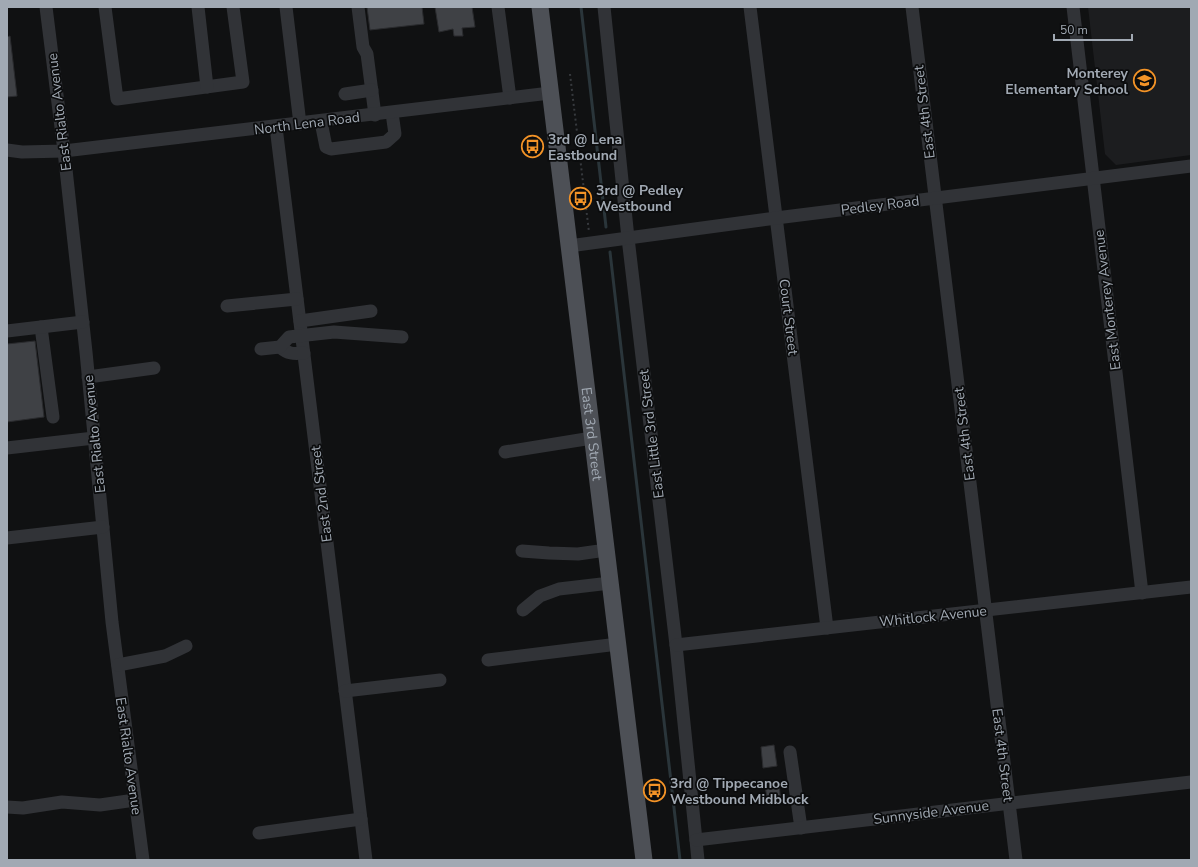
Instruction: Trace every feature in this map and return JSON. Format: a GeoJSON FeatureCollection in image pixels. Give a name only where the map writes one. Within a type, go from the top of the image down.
{"type":"FeatureCollection","features":[{"type":"Feature","properties":{"kind":"main road","name":"East 3rd Street"},"geometry":{"type":"LineString","coordinates":[[540,7],[644,860]]}},
{"type":"Feature","properties":{"kind":"street","name":"East Rialto Avenue"},"geometry":{"type":"LineString","coordinates":[[46,7],[83,322],[118,665],[144,860]]}},
{"type":"Feature","properties":{"kind":"street"},"geometry":{"type":"LineString","coordinates":[[104,7],[117,99],[243,82],[233,7]]}},
{"type":"Feature","properties":{"kind":"street"},"geometry":{"type":"LineString","coordinates":[[198,7],[207,87]]}},
{"type":"Feature","properties":{"kind":"street"},"geometry":{"type":"LineString","coordinates":[[286,7],[300,124]]}},
{"type":"Feature","properties":{"kind":"street"},"geometry":{"type":"LineString","coordinates":[[358,7],[363,47],[367,54],[375,115]]}},
{"type":"Feature","properties":{"kind":"street"},"geometry":{"type":"LineString","coordinates":[[498,7],[510,98]]}},
{"type":"Feature","properties":{"kind":"street","name":"East Little 3rd Street"},"geometry":{"type":"LineString","coordinates":[[604,7],[628,238],[676,645],[698,860]]}},
{"type":"Feature","properties":{"kind":"street","name":"Court Street"},"geometry":{"type":"LineString","coordinates":[[750,7],[827,628]]}},
{"type":"Feature","properties":{"kind":"street","name":"East 4th Street"},"geometry":{"type":"LineString","coordinates":[[912,7],[1016,860]]}},
{"type":"Feature","properties":{"kind":"street","name":"East Monterey Avenue"},"geometry":{"type":"LineString","coordinates":[[1073,7],[1142,593]]}},
{"type":"Feature","properties":{"kind":"street"},"geometry":{"type":"LineString","coordinates":[[345,94],[372,90]]}},
{"type":"Feature","properties":{"kind":"street","name":"North Lena Road"},"geometry":{"type":"LineString","coordinates":[[7,150],[22,152],[64,152],[550,93]]}},
{"type":"Feature","properties":{"kind":"street"},"geometry":{"type":"LineString","coordinates":[[321,122],[326,147],[331,149],[386,142],[395,134],[392,113]]}},
{"type":"Feature","properties":{"kind":"street","name":"East 2nd Street"},"geometry":{"type":"LineString","coordinates":[[276,127],[366,860]]}},
{"type":"Feature","properties":{"kind":"street","name":"Pedley Road"},"geometry":{"type":"LineString","coordinates":[[569,246],[776,218],[1191,166]]}},
{"type":"Feature","properties":{"kind":"street"},"geometry":{"type":"LineString","coordinates":[[227,306],[297,299]]}},
{"type":"Feature","properties":{"kind":"street"},"geometry":{"type":"LineString","coordinates":[[300,321],[371,311]]}},
{"type":"Feature","properties":{"kind":"street"},"geometry":{"type":"LineString","coordinates":[[7,331],[83,322]]}},
{"type":"Feature","properties":{"kind":"street"},"geometry":{"type":"LineString","coordinates":[[41,327],[53,417]]}},
{"type":"Feature","properties":{"kind":"street"},"geometry":{"type":"LineString","coordinates":[[261,349],[280,347],[288,337],[334,332],[402,337]]}},
{"type":"Feature","properties":{"kind":"street"},"geometry":{"type":"LineString","coordinates":[[280,347],[287,353],[304,353]]}},
{"type":"Feature","properties":{"kind":"street"},"geometry":{"type":"LineString","coordinates":[[88,377],[154,368]]}},
{"type":"Feature","properties":{"kind":"street"},"geometry":{"type":"LineString","coordinates":[[7,448],[94,438]]}},
{"type":"Feature","properties":{"kind":"street"},"geometry":{"type":"LineString","coordinates":[[505,452],[592,438]]}},
{"type":"Feature","properties":{"kind":"street"},"geometry":{"type":"LineString","coordinates":[[7,538],[103,527]]}},
{"type":"Feature","properties":{"kind":"street"},"geometry":{"type":"LineString","coordinates":[[522,551],[578,554],[606,550]]}},
{"type":"Feature","properties":{"kind":"street"},"geometry":{"type":"LineString","coordinates":[[523,610],[540,596],[559,590],[610,583]]}},
{"type":"Feature","properties":{"kind":"street","name":"Whitlock Avenue"},"geometry":{"type":"LineString","coordinates":[[676,645],[1191,587]]}},
{"type":"Feature","properties":{"kind":"street"},"geometry":{"type":"LineString","coordinates":[[488,660],[618,644]]}},
{"type":"Feature","properties":{"kind":"street"},"geometry":{"type":"LineString","coordinates":[[118,665],[165,656],[186,646]]}},
{"type":"Feature","properties":{"kind":"street"},"geometry":{"type":"LineString","coordinates":[[345,691],[440,680]]}},
{"type":"Feature","properties":{"kind":"street"},"geometry":{"type":"LineString","coordinates":[[790,752],[801,828]]}},
{"type":"Feature","properties":{"kind":"street","name":"Sunnyside Avenue"},"geometry":{"type":"LineString","coordinates":[[696,840],[1191,782]]}},
{"type":"Feature","properties":{"kind":"street"},"geometry":{"type":"LineString","coordinates":[[7,807],[23,808],[62,802],[100,805],[135,800]]}},
{"type":"Feature","properties":{"kind":"street"},"geometry":{"type":"LineString","coordinates":[[259,833],[361,819]]}},
{"type":"Feature","properties":{"kind":"path"},"geometry":{"type":"LineString","coordinates":[[570,74],[591,243]]}},
{"type":"Feature","properties":{"kind":"shaded area","name":"Monterey Elementary School"},"geometry":{"type":"Polygon","coordinates":[[[1088,7],[1191,7],[1191,155],[1116,165],[1105,154],[1088,7]]]}},
{"type":"Feature","properties":{"kind":"building"},"geometry":{"type":"Polygon","coordinates":[[[367,7],[422,7],[424,24],[370,30],[367,7]]]}},
{"type":"Feature","properties":{"kind":"building"},"geometry":{"type":"Polygon","coordinates":[[[435,7],[472,7],[475,27],[462,28],[463,36],[454,36],[453,29],[439,32],[435,7]]]}},
{"type":"Feature","properties":{"kind":"building"},"geometry":{"type":"Polygon","coordinates":[[[10,36],[17,96],[7,97],[7,37],[10,36]]]}},
{"type":"Feature","properties":{"kind":"building"},"geometry":{"type":"Polygon","coordinates":[[[35,341],[44,417],[7,422],[7,344],[35,341]]]}},
{"type":"Feature","properties":{"kind":"building"},"geometry":{"type":"Polygon","coordinates":[[[774,745],[777,766],[763,768],[761,747],[774,745]]]}},
{"type":"Feature","properties":{"kind":"building"},"geometry":{"type":"Polygon","coordinates":[[[779,783],[781,804],[768,805],[765,785],[779,783]]]}},
{"type":"Feature","properties":{"kind":"waterway"},"geometry":{"type":"LineString","coordinates":[[581,7],[606,227]]}},
{"type":"Feature","properties":{"kind":"waterway"},"geometry":{"type":"LineString","coordinates":[[610,252],[680,860]]}},
{"type":"Feature","properties":{"kind":"place","name":"Monterey Elementary School"},"geometry":{"type":"Point","coordinates":[1144,81]}},
{"type":"Feature","properties":{"kind":"place","name":"3rd @ Lena Eastbound"},"geometry":{"type":"Point","coordinates":[533,147]}},
{"type":"Feature","properties":{"kind":"place","name":"3rd @ Pedley Westbound"},"geometry":{"type":"Point","coordinates":[580,198]}},
{"type":"Feature","properties":{"kind":"place","name":"3rd @ Tippecanoe Westbound Midblock"},"geometry":{"type":"Point","coordinates":[655,791]}}]}
